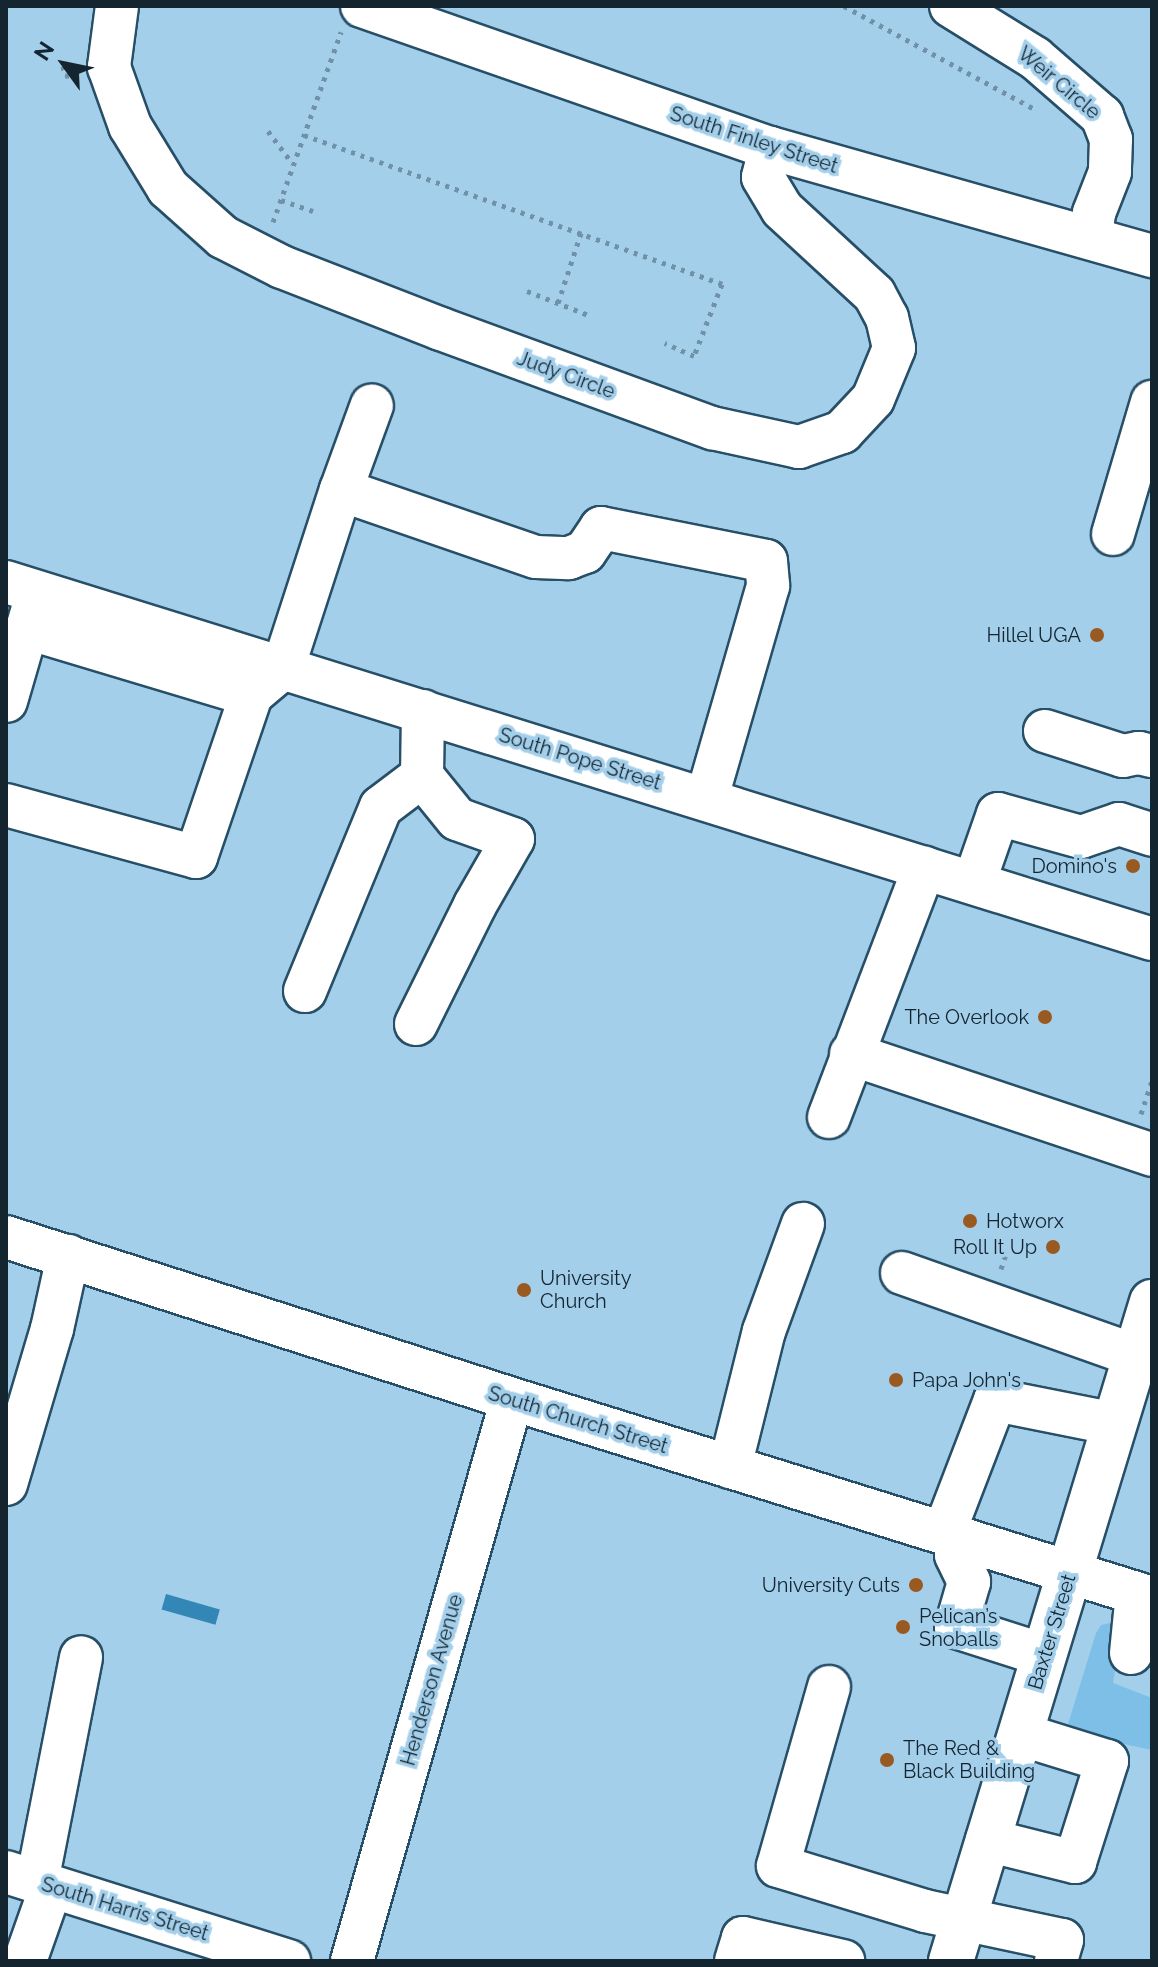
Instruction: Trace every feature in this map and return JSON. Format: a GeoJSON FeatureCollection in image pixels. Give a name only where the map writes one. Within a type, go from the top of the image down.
{"type":"FeatureCollection","features":[{"type":"Feature","properties":{"kind":"main road","name":"Baxter Street"},"geometry":{"type":"LineString","coordinates":[[951,1961],[1152,1302]]}},
{"type":"Feature","properties":{"kind":"street","name":"Judy Circle"},"geometry":{"type":"LineString","coordinates":[[117,6],[109,67],[130,126],[168,188],[223,237],[282,267],[712,428],[799,447],[842,432],[873,399],[894,348],[887,318],[874,294],[782,209],[763,177],[770,148]]}},
{"type":"Feature","properties":{"kind":"street","name":"Weir Circle"},"geometry":{"type":"LineString","coordinates":[[951,6],[1035,58],[1102,116],[1111,139],[1110,172],[1094,213],[1091,237]]}},
{"type":"Feature","properties":{"kind":"street","name":"South Finley Street"},"geometry":{"type":"LineString","coordinates":[[353,14],[770,148],[1152,256]]}},
{"type":"Feature","properties":{"kind":"street"},"geometry":{"type":"LineString","coordinates":[[1113,534],[1152,402]]}},
{"type":"Feature","properties":{"kind":"street"},"geometry":{"type":"LineString","coordinates":[[6,805],[196,857],[251,695],[283,668],[372,405]]}},
{"type":"Feature","properties":{"kind":"street"},"geometry":{"type":"LineString","coordinates":[[341,490],[536,557],[569,558],[585,552],[601,528],[766,561],[768,586],[707,798]]}},
{"type":"Feature","properties":{"kind":"street"},"geometry":{"type":"LineString","coordinates":[[6,701],[24,601],[251,695]]}},
{"type":"Feature","properties":{"kind":"street","name":"South Pope Street"},"geometry":{"type":"LineString","coordinates":[[24,601],[283,668],[1152,939]]}},
{"type":"Feature","properties":{"kind":"street"},"geometry":{"type":"LineString","coordinates":[[416,1024],[475,905],[513,839],[457,819],[422,776],[423,711]]}},
{"type":"Feature","properties":{"kind":"street"},"geometry":{"type":"LineString","coordinates":[[1045,731],[1123,756],[1139,753],[1152,756]]}},
{"type":"Feature","properties":{"kind":"street"},"geometry":{"type":"LineString","coordinates":[[305,991],[381,807],[422,776]]}},
{"type":"Feature","properties":{"kind":"street"},"geometry":{"type":"LineString","coordinates":[[974,883],[998,814],[1081,837],[1119,824],[1152,835]]}},
{"type":"Feature","properties":{"kind":"street"},"geometry":{"type":"LineString","coordinates":[[829,1117],[924,868]]}},
{"type":"Feature","properties":{"kind":"street"},"geometry":{"type":"LineString","coordinates":[[851,1054],[1152,1155]]}},
{"type":"Feature","properties":{"kind":"street"},"geometry":{"type":"LineString","coordinates":[[730,1467],[764,1331],[803,1224]]}},
{"type":"Feature","properties":{"kind":"street","name":"South Church Street"},"geometry":{"type":"LineString","coordinates":[[6,1237],[1144,1596]]}},
{"type":"Feature","properties":{"kind":"street"},"geometry":{"type":"LineString","coordinates":[[6,1484],[52,1329],[68,1256]]}},
{"type":"Feature","properties":{"kind":"street"},"geometry":{"type":"LineString","coordinates":[[902,1273],[1136,1356]]}},
{"type":"Feature","properties":{"kind":"street","name":"Henderson Avenue"},"geometry":{"type":"LineString","coordinates":[[352,1961],[512,1399]]}},
{"type":"Feature","properties":{"kind":"street"},"geometry":{"type":"LineString","coordinates":[[1044,1655],[956,1627],[969,1582],[956,1555],[953,1536],[995,1400],[1115,1424]]}},
{"type":"Feature","properties":{"kind":"street"},"geometry":{"type":"LineString","coordinates":[[1131,1653],[1144,1596]]}},
{"type":"Feature","properties":{"kind":"street"},"geometry":{"type":"LineString","coordinates":[[25,1961],[31,1880],[81,1657]]}},
{"type":"Feature","properties":{"kind":"street"},"geometry":{"type":"LineString","coordinates":[[829,1687],[778,1866],[964,1920],[1012,1946],[1062,1940],[1056,1961]]}},
{"type":"Feature","properties":{"kind":"street"},"geometry":{"type":"LineString","coordinates":[[987,1840],[1075,1862],[1107,1761],[1020,1734]]}},
{"type":"Feature","properties":{"kind":"street","name":"South Harris Street"},"geometry":{"type":"LineString","coordinates":[[31,1880],[289,1961]]}},
{"type":"Feature","properties":{"kind":"street"},"geometry":{"type":"LineString","coordinates":[[736,1961],[743,1938],[843,1961]]}},
{"type":"Feature","properties":{"kind":"path"},"geometry":{"type":"LineString","coordinates":[[844,6],[1034,108],[1039,98]]}},
{"type":"Feature","properties":{"kind":"path"},"geometry":{"type":"LineString","coordinates":[[271,227],[353,14]]}},
{"type":"Feature","properties":{"kind":"path"},"geometry":{"type":"LineString","coordinates":[[268,131],[294,165]]}},
{"type":"Feature","properties":{"kind":"path"},"geometry":{"type":"LineString","coordinates":[[304,135],[722,284],[694,356],[665,343]]}},
{"type":"Feature","properties":{"kind":"path"},"geometry":{"type":"LineString","coordinates":[[281,200],[313,211]]}},
{"type":"Feature","properties":{"kind":"path"},"geometry":{"type":"LineString","coordinates":[[558,303],[581,233]]}},
{"type":"Feature","properties":{"kind":"path"},"geometry":{"type":"LineString","coordinates":[[527,291],[591,316]]}},
{"type":"Feature","properties":{"kind":"shaded area"},"geometry":{"type":"Polygon","coordinates":[[[166,1594],[220,1609],[215,1625],[162,1609],[166,1594]]]}},
{"type":"Feature","properties":{"kind":"shaded area"},"geometry":{"type":"Polygon","coordinates":[[[1123,1620],[1113,1683],[1152,1698],[1152,1750],[1087,1736],[1068,1724],[1096,1633],[1101,1625],[1123,1620]]]}},
{"type":"Feature","properties":{"kind":"place","name":"Hillel UGA"},"geometry":{"type":"Point","coordinates":[1097,635]}},
{"type":"Feature","properties":{"kind":"place","name":"Domino's"},"geometry":{"type":"Point","coordinates":[1133,866]}},
{"type":"Feature","properties":{"kind":"place","name":"The Overlook"},"geometry":{"type":"Point","coordinates":[1045,1017]}},
{"type":"Feature","properties":{"kind":"place","name":"Hotworx"},"geometry":{"type":"Point","coordinates":[970,1221]}},
{"type":"Feature","properties":{"kind":"place","name":"Roll It Up"},"geometry":{"type":"Point","coordinates":[1053,1247]}},
{"type":"Feature","properties":{"kind":"place","name":"University Church"},"geometry":{"type":"Point","coordinates":[524,1290]}},
{"type":"Feature","properties":{"kind":"place","name":"Papa John's"},"geometry":{"type":"Point","coordinates":[896,1380]}},
{"type":"Feature","properties":{"kind":"place","name":"University Cuts"},"geometry":{"type":"Point","coordinates":[916,1585]}},
{"type":"Feature","properties":{"kind":"place","name":"Pelican’s Snoballs"},"geometry":{"type":"Point","coordinates":[903,1627]}},
{"type":"Feature","properties":{"kind":"place","name":"The Red & Black Building"},"geometry":{"type":"Point","coordinates":[887,1760]}}]}
